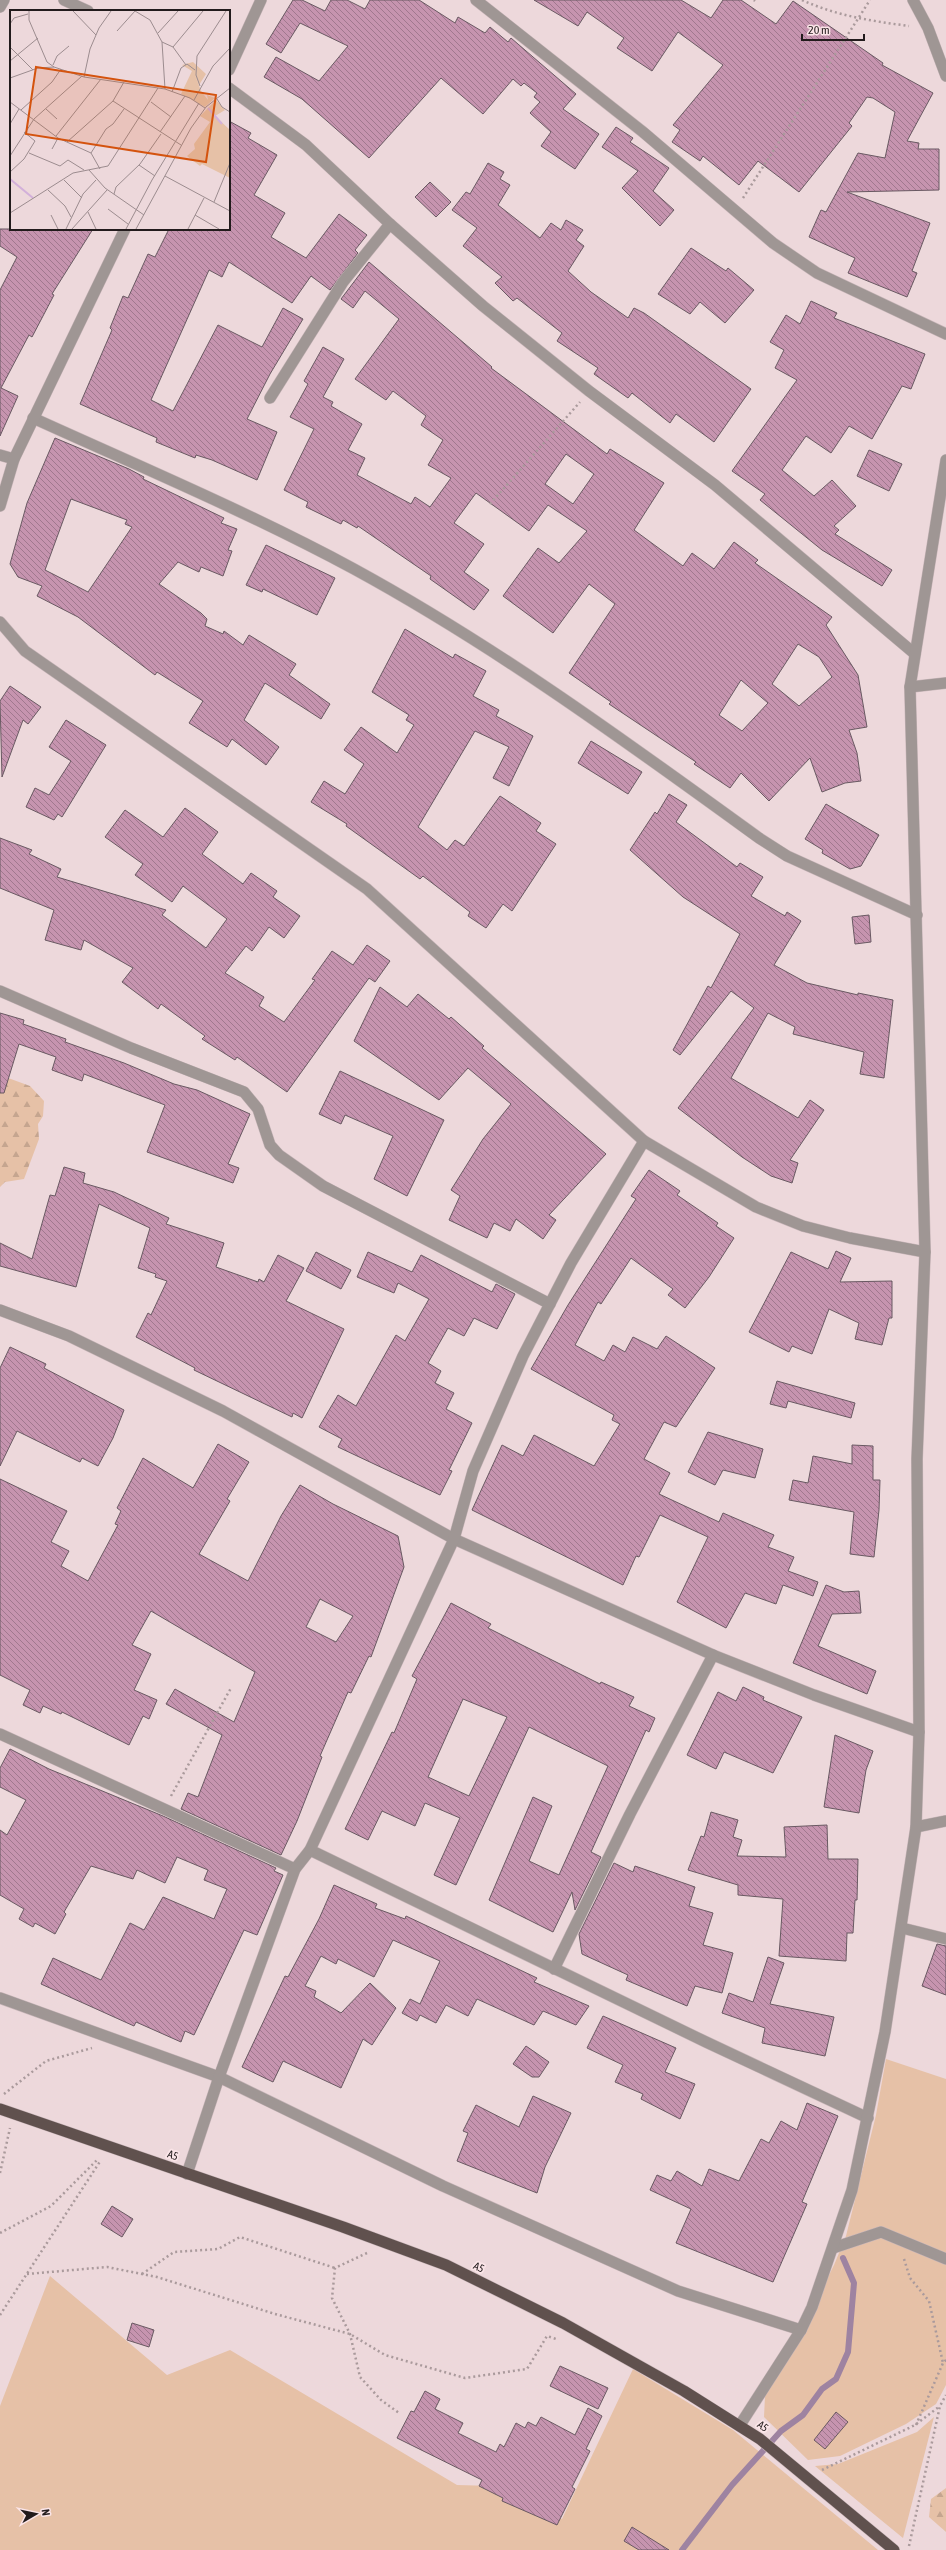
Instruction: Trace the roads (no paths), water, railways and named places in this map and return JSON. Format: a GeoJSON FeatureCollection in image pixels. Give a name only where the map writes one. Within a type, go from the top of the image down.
{"type":"FeatureCollection","features":[{"type":"Feature","properties":{"kind":"highway","name":"A5"},"geometry":{"type":"LineString","coordinates":[[0,2109],[446,2265],[563,2323],[740,2425],[760,2439],[894,2550]]}},
{"type":"Feature","properties":{"kind":"street"},"geometry":{"type":"LineString","coordinates":[[0,7],[4,0]]}},
{"type":"Feature","properties":{"kind":"street"},"geometry":{"type":"LineString","coordinates":[[64,0],[86,10]]}},
{"type":"Feature","properties":{"kind":"street"},"geometry":{"type":"LineString","coordinates":[[230,68],[261,0]]}},
{"type":"Feature","properties":{"kind":"street"},"geometry":{"type":"LineString","coordinates":[[476,0],[643,132],[773,244],[817,273],[946,334]]}},
{"type":"Feature","properties":{"kind":"street"},"geometry":{"type":"LineString","coordinates":[[913,0],[928,28],[946,76]]}},
{"type":"Feature","properties":{"kind":"street"},"geometry":{"type":"LineString","coordinates":[[230,89],[306,145],[390,224],[484,306],[589,391],[715,485],[915,654]]}},
{"type":"Feature","properties":{"kind":"street"},"geometry":{"type":"LineString","coordinates":[[270,398],[343,282],[390,224]]}},
{"type":"Feature","properties":{"kind":"street"},"geometry":{"type":"LineString","coordinates":[[0,506],[14,459],[125,230]]}},
{"type":"Feature","properties":{"kind":"street"},"geometry":{"type":"LineString","coordinates":[[33,418],[186,485],[353,569],[452,626],[540,682],[787,856],[917,915]]}},
{"type":"Feature","properties":{"kind":"street"},"geometry":{"type":"LineString","coordinates":[[0,455],[14,459]]}},
{"type":"Feature","properties":{"kind":"street"},"geometry":{"type":"LineString","coordinates":[[740,2425],[801,2330],[833,2248],[852,2190],[868,2118],[902,1928],[916,1827],[919,1732],[916,1459],[925,1252],[910,687],[946,460]]}},
{"type":"Feature","properties":{"kind":"street"},"geometry":{"type":"LineString","coordinates":[[0,622],[25,651],[367,889],[644,1141],[756,1208],[803,1226],[830,1233],[925,1252]]}},
{"type":"Feature","properties":{"kind":"street"},"geometry":{"type":"LineString","coordinates":[[910,687],[946,683]]}},
{"type":"Feature","properties":{"kind":"street"},"geometry":{"type":"LineString","coordinates":[[0,991],[131,1048],[244,1092],[258,1109],[270,1145],[279,1155],[323,1186],[550,1304]]}},
{"type":"Feature","properties":{"kind":"street"},"geometry":{"type":"LineString","coordinates":[[187,2174],[219,2077],[295,1869],[310,1850],[454,1539],[473,1471],[523,1356],[571,1263],[644,1141]]}},
{"type":"Feature","properties":{"kind":"street"},"geometry":{"type":"LineString","coordinates":[[0,1310],[69,1336],[223,1412],[454,1539],[713,1654],[814,1695],[919,1732]]}},
{"type":"Feature","properties":{"kind":"street"},"geometry":{"type":"LineString","coordinates":[[554,1969],[630,1814],[713,1654]]}},
{"type":"Feature","properties":{"kind":"street"},"geometry":{"type":"LineString","coordinates":[[0,1734],[163,1810],[295,1869]]}},
{"type":"Feature","properties":{"kind":"street"},"geometry":{"type":"LineString","coordinates":[[916,1827],[946,1821]]}},
{"type":"Feature","properties":{"kind":"street"},"geometry":{"type":"LineString","coordinates":[[310,1850],[554,1969],[868,2118]]}},
{"type":"Feature","properties":{"kind":"street"},"geometry":{"type":"LineString","coordinates":[[902,1928],[946,1939]]}},
{"type":"Feature","properties":{"kind":"street"},"geometry":{"type":"LineString","coordinates":[[0,1998],[119,2043],[219,2077],[443,2186],[678,2292],[801,2330]]}},
{"type":"Feature","properties":{"kind":"street"},"geometry":{"type":"LineString","coordinates":[[833,2248],[881,2232],[946,2259]]}},
{"type":"Feature","properties":{"kind":"waterway"},"geometry":{"type":"LineString","coordinates":[[682,2550],[732,2485],[781,2431],[803,2415],[822,2389],[836,2379],[848,2352],[854,2283],[843,2258]]}}]}
